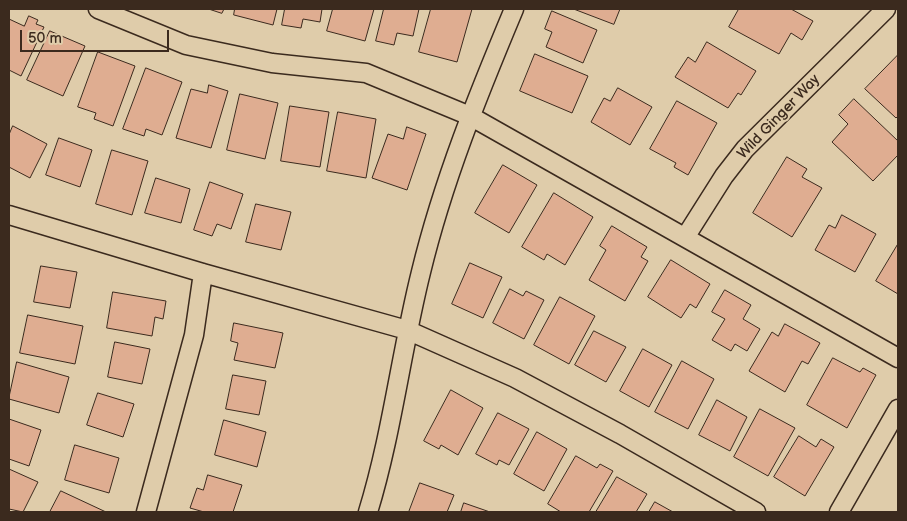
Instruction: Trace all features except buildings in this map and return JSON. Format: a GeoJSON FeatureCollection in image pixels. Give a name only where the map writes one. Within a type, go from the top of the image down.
{"type":"FeatureCollection","features":[{"type":"Feature","properties":{"kind":"street"},"geometry":{"type":"LineString","coordinates":[[98,9],[186,45],[272,63],[366,73],[470,116],[686,236],[898,358]]}},
{"type":"Feature","properties":{"kind":"street"},"geometry":{"type":"LineString","coordinates":[[368,512],[385,447],[407,330],[437,212],[470,116],[514,9]]}},
{"type":"Feature","properties":{"kind":"street","name":"Wild Ginger Way"},"geometry":{"type":"LineString","coordinates":[[686,236],[724,176],[745,149],[886,9]]}},
{"type":"Feature","properties":{"kind":"street"},"geometry":{"type":"LineString","coordinates":[[9,215],[203,273],[407,330],[530,386],[756,512]]}},
{"type":"Feature","properties":{"kind":"street"},"geometry":{"type":"LineString","coordinates":[[146,512],[194,335],[203,273]]}},
{"type":"Feature","properties":{"kind":"street"},"geometry":{"type":"LineString","coordinates":[[839,512],[898,409]]}}]}
